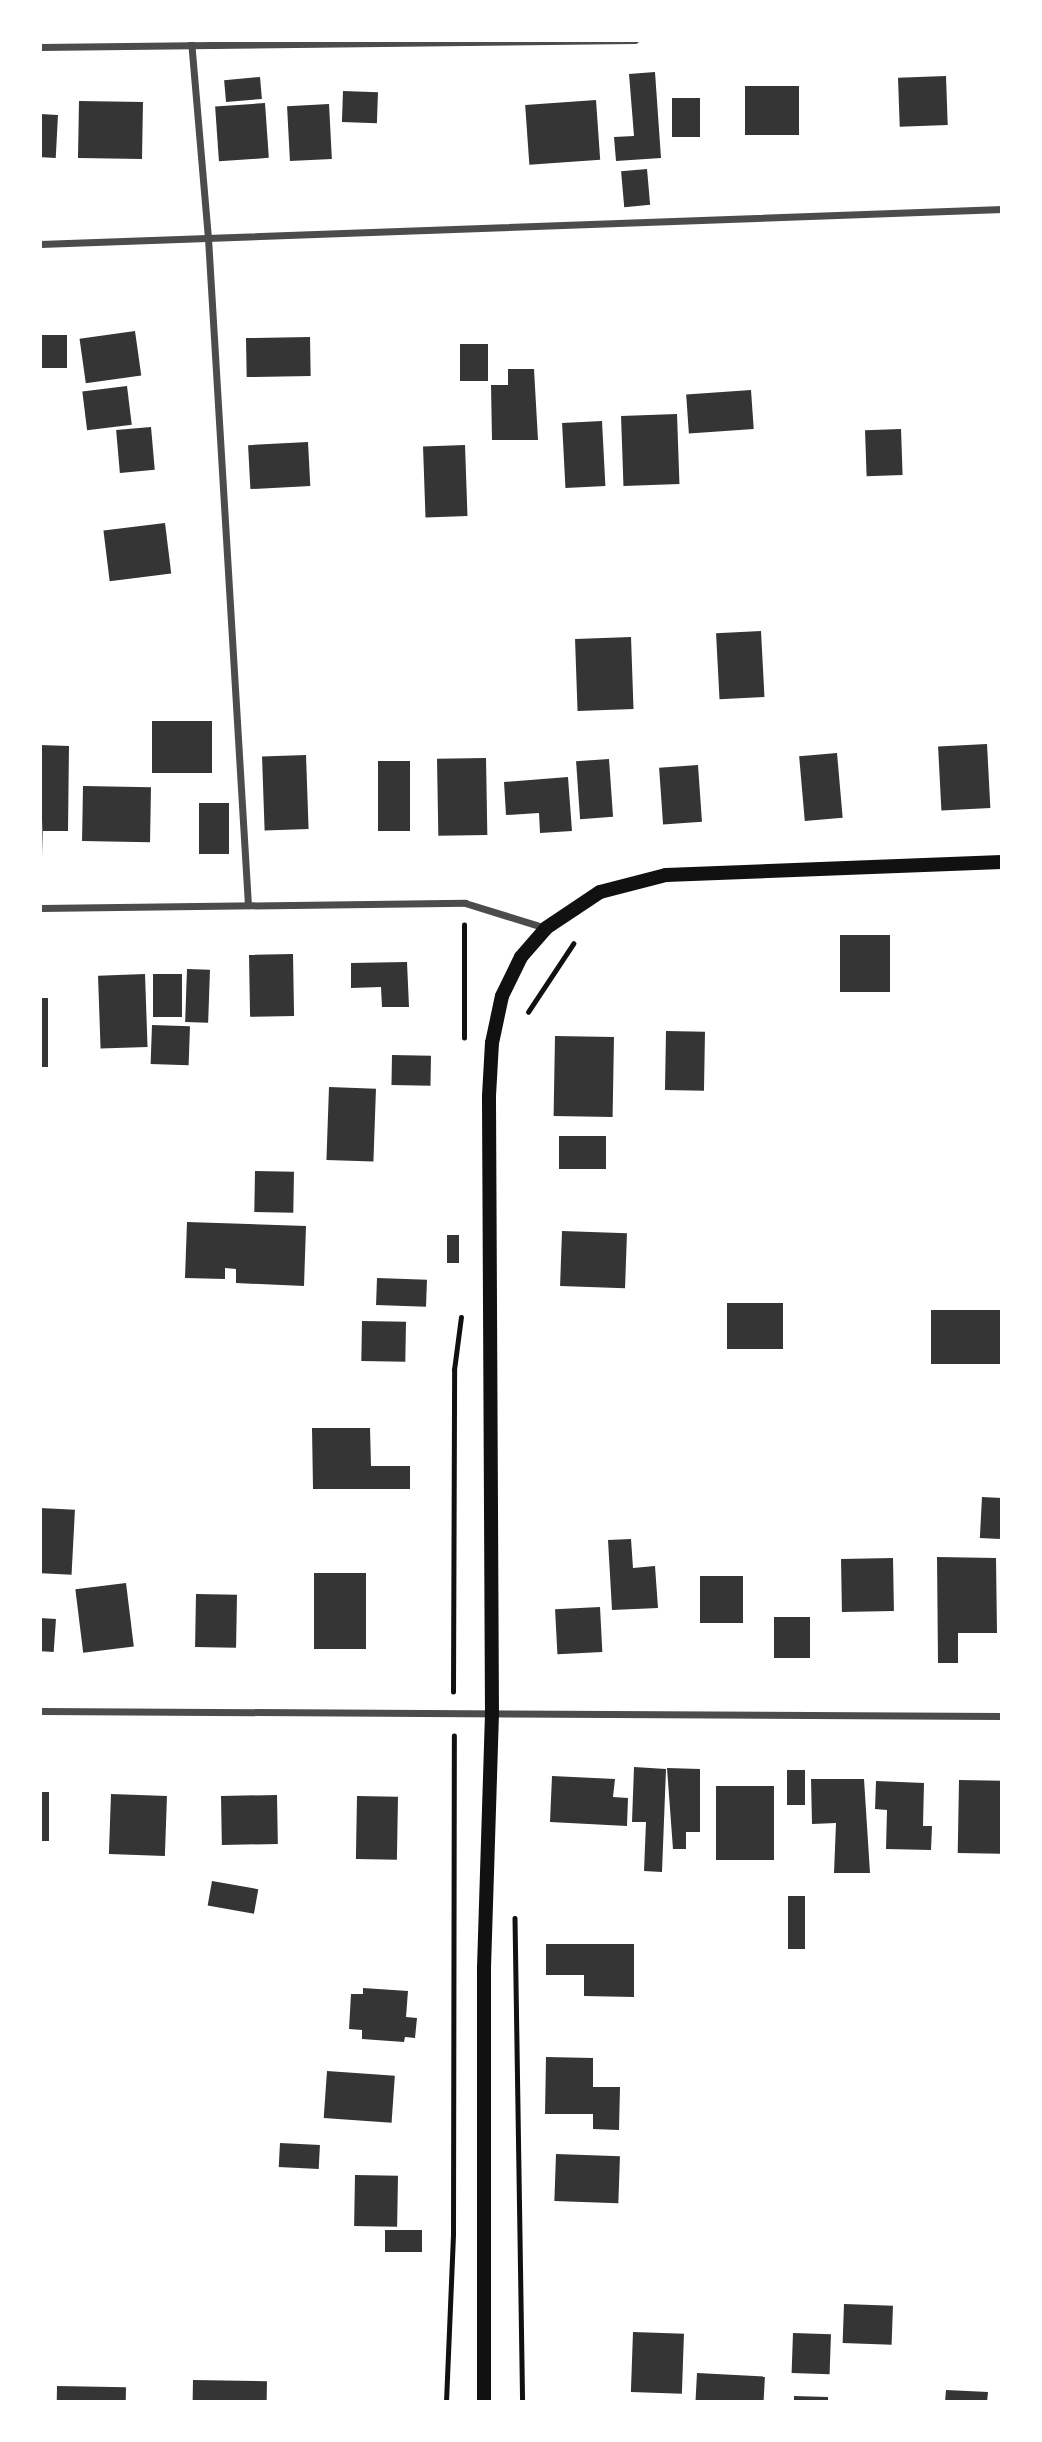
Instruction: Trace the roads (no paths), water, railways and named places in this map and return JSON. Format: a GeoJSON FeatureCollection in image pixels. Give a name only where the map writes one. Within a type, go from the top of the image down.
{"type":"FeatureCollection","features":[{"type":"Feature","properties":{"kind":"main road"},"geometry":{"type":"LineString","coordinates":[[484,2402],[484,1968],[492,1715],[492,1043],[502,996],[521,957],[546,928],[600,892],[666,875],[1002,862]]}},
{"type":"Feature","properties":{"kind":"street"},"geometry":{"type":"LineString","coordinates":[[40,47],[191,43],[635,40]]}},
{"type":"Feature","properties":{"kind":"street"},"geometry":{"type":"LineString","coordinates":[[191,43],[208,238],[248,905]]}},
{"type":"Feature","properties":{"kind":"street"},"geometry":{"type":"LineString","coordinates":[[40,244],[1002,209]]}},
{"type":"Feature","properties":{"kind":"street"},"geometry":{"type":"LineString","coordinates":[[40,908],[465,903],[546,928]]}},
{"type":"Feature","properties":{"kind":"street"},"geometry":{"type":"LineString","coordinates":[[40,1711],[1002,1716]]}}]}
